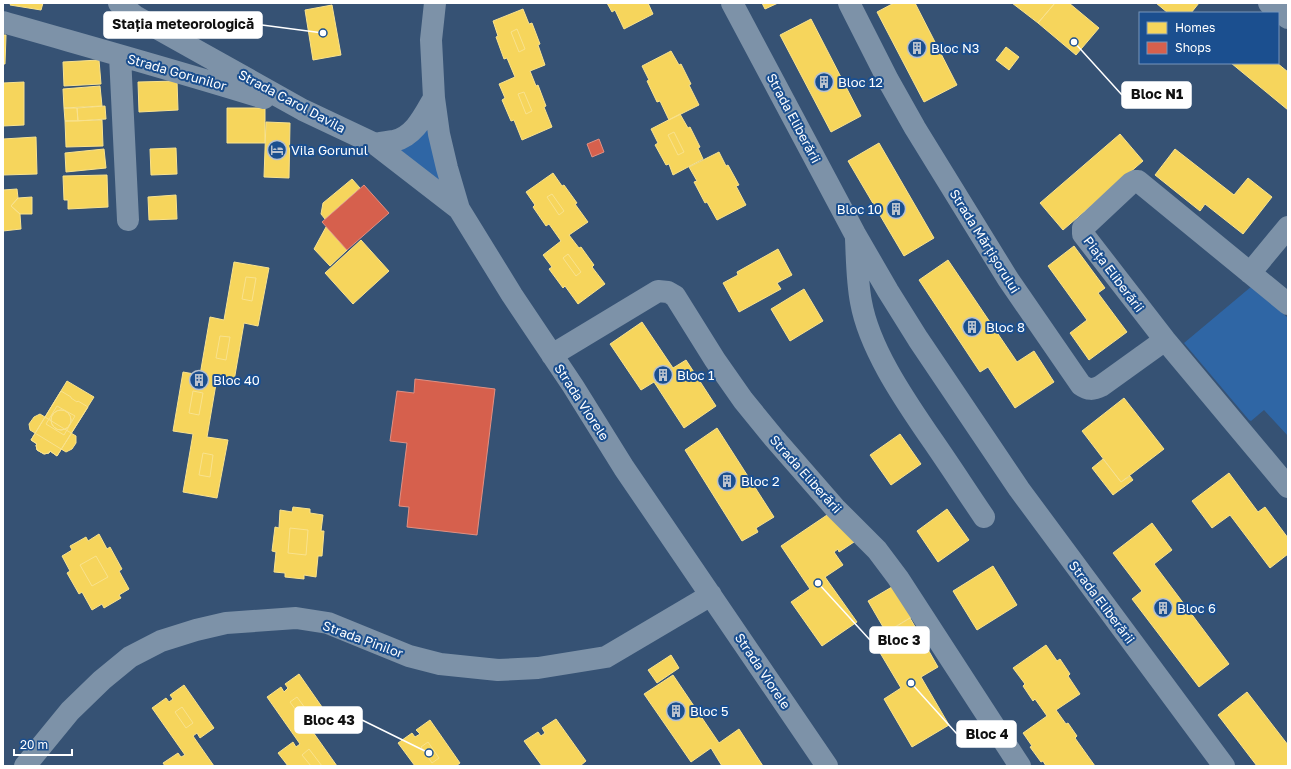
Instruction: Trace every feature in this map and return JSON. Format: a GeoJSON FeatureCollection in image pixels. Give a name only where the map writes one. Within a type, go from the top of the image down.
{"type":"FeatureCollection","features":[{"type":"Feature","properties":{"kind":"street","name":"Strada Carol Davila"},"geometry":{"type":"LineString","coordinates":[[119,3],[135,16],[303,110],[375,144],[459,209]]}},
{"type":"Feature","properties":{"kind":"street","name":"Strada Viorele"},"geometry":{"type":"LineString","coordinates":[[435,3],[431,40],[434,98],[439,134],[459,209],[512,295],[573,386],[624,468],[827,766]]}},
{"type":"Feature","properties":{"kind":"street","name":"Strada Eliberării"},"geometry":{"type":"LineString","coordinates":[[732,3],[855,234],[918,339],[1002,465],[1094,592],[1224,766]]}},
{"type":"Feature","properties":{"kind":"street","name":"Strada Mărțișorului"},"geometry":{"type":"LineString","coordinates":[[848,3],[888,80],[919,134],[1008,279],[1081,385],[1086,389],[1095,389],[1101,386],[1165,340]]}},
{"type":"Feature","properties":{"kind":"street"},"geometry":{"type":"LineString","coordinates":[[1269,3],[1288,18]]}},
{"type":"Feature","properties":{"kind":"street","name":"Strada Gorunilor"},"geometry":{"type":"LineString","coordinates":[[3,22],[202,79],[303,110]]}},
{"type":"Feature","properties":{"kind":"street","name":"Strada Gorunilor"},"geometry":{"type":"LineString","coordinates":[[120,56],[128,220]]}},
{"type":"Feature","properties":{"kind":"street"},"geometry":{"type":"LineString","coordinates":[[375,144],[395,141],[407,135],[416,128],[434,98]]}},
{"type":"Feature","properties":{"kind":"street","name":"Piața Eliberării"},"geometry":{"type":"LineString","coordinates":[[1288,304],[1138,181],[1134,181],[1082,230],[1083,234],[1165,340],[1288,487]]}},
{"type":"Feature","properties":{"kind":"street"},"geometry":{"type":"LineString","coordinates":[[1250,274],[1288,227]]}},
{"type":"Feature","properties":{"kind":"street","name":"Strada Eliberării"},"geometry":{"type":"LineString","coordinates":[[855,234],[861,303],[874,342],[899,391],[984,517]]}},
{"type":"Feature","properties":{"kind":"street","name":"Strada Eliberării"},"geometry":{"type":"LineString","coordinates":[[552,355],[658,292],[668,292],[675,296],[715,360],[743,400],[835,508],[877,550],[898,578],[1020,766]]}},
{"type":"Feature","properties":{"kind":"street","name":"Strada Pinilor"},"geometry":{"type":"LineString","coordinates":[[25,766],[70,711],[102,680],[130,658],[161,641],[196,630],[226,623],[296,618],[328,623],[409,656],[440,664],[498,670],[538,668],[606,656],[711,595]]}},
{"type":"Feature","properties":{"kind":"shaded area"},"geometry":{"type":"Polygon","coordinates":[[[427,127],[440,182],[395,150],[427,127]]]}},
{"type":"Feature","properties":{"kind":"shaded area"},"geometry":{"type":"Polygon","coordinates":[[[1252,286],[1288,318],[1288,436],[1264,410],[1251,421],[1249,420],[1184,343],[1252,286]]]}},
{"type":"Feature","properties":{"kind":"building: Homes"},"geometry":{"type":"Polygon","coordinates":[[[11,3],[43,3],[41,10],[10,5],[11,3]]]}},
{"type":"Feature","properties":{"kind":"building: Homes"},"geometry":{"type":"Polygon","coordinates":[[[607,3],[648,3],[653,14],[624,29],[615,10],[612,12],[607,3]]]}},
{"type":"Feature","properties":{"kind":"building: Homes"},"geometry":{"type":"Polygon","coordinates":[[[762,3],[778,3],[765,9],[762,3]]]}},
{"type":"Feature","properties":{"kind":"building: Homes","name":"Bloc N3"},"geometry":{"type":"Polygon","coordinates":[[[894,3],[915,3],[957,85],[924,102],[877,12],[894,3]]]}},
{"type":"Feature","properties":{"kind":"building: Homes"},"geometry":{"type":"Polygon","coordinates":[[[1012,3],[1055,3],[1038,23],[1012,3]]]}},
{"type":"Feature","properties":{"kind":"building: Homes"},"geometry":{"type":"Polygon","coordinates":[[[1055,3],[1069,3],[1099,28],[1076,55],[1038,23],[1055,3]]]}},
{"type":"Feature","properties":{"kind":"building: Homes"},"geometry":{"type":"Polygon","coordinates":[[[1156,3],[1199,3],[1192,12],[1167,12],[1156,3]]]}},
{"type":"Feature","properties":{"kind":"building: Homes"},"geometry":{"type":"Polygon","coordinates":[[[332,5],[341,55],[313,60],[305,10],[332,5]]]}},
{"type":"Feature","properties":{"kind":"building: Homes"},"geometry":{"type":"Polygon","coordinates":[[[523,9],[529,24],[532,23],[540,44],[538,45],[545,65],[530,71],[536,86],[538,85],[546,106],[544,107],[552,127],[522,140],[514,120],[511,121],[502,100],[505,98],[499,84],[515,77],[507,58],[504,59],[496,37],[498,36],[493,21],[523,9]]]}},
{"type":"Feature","properties":{"kind":"building: Homes","name":"Bloc 12"},"geometry":{"type":"Polygon","coordinates":[[[811,19],[861,116],[831,132],[780,35],[811,19]]]}},
{"type":"Feature","properties":{"kind":"building: Homes"},"geometry":{"type":"Polygon","coordinates":[[[517,29],[525,49],[519,52],[511,32],[517,29]]]}},
{"type":"Feature","properties":{"kind":"building: Homes"},"geometry":{"type":"Polygon","coordinates":[[[3,35],[6,35],[5,64],[3,64],[3,35]]]}},
{"type":"Feature","properties":{"kind":"building: Homes"},"geometry":{"type":"Polygon","coordinates":[[[1006,47],[1019,57],[1009,70],[996,60],[1006,47]]]}},
{"type":"Feature","properties":{"kind":"building: Homes"},"geometry":{"type":"Polygon","coordinates":[[[671,51],[679,65],[681,64],[699,105],[669,120],[660,101],[657,102],[642,66],[671,51]]]}},
{"type":"Feature","properties":{"kind":"building: Homes"},"geometry":{"type":"Polygon","coordinates":[[[99,60],[101,84],[64,86],[63,62],[99,60]]]}},
{"type":"Feature","properties":{"kind":"building: Homes"},"geometry":{"type":"Polygon","coordinates":[[[1232,64],[1278,64],[1288,72],[1288,110],[1232,64]]]}},
{"type":"Feature","properties":{"kind":"building: Homes"},"geometry":{"type":"Polygon","coordinates":[[[177,81],[178,110],[139,112],[138,82],[177,81]]]}},
{"type":"Feature","properties":{"kind":"building: Homes"},"geometry":{"type":"Polygon","coordinates":[[[24,82],[24,125],[3,126],[3,83],[24,82]]]}},
{"type":"Feature","properties":{"kind":"building: Homes"},"geometry":{"type":"Polygon","coordinates":[[[100,86],[102,106],[64,108],[63,89],[100,86]]]}},
{"type":"Feature","properties":{"kind":"building: Homes"},"geometry":{"type":"Polygon","coordinates":[[[524,92],[532,111],[526,114],[518,94],[524,92]]]}},
{"type":"Feature","properties":{"kind":"building: Homes"},"geometry":{"type":"Polygon","coordinates":[[[105,106],[106,119],[78,121],[77,108],[105,106]]]}},
{"type":"Feature","properties":{"kind":"building: Homes"},"geometry":{"type":"Polygon","coordinates":[[[64,108],[77,108],[78,121],[65,121],[64,108]]]}},
{"type":"Feature","properties":{"kind":"building: Homes"},"geometry":{"type":"Polygon","coordinates":[[[227,108],[265,108],[265,143],[227,143],[227,108]]]}},
{"type":"Feature","properties":{"kind":"building: Homes"},"geometry":{"type":"Polygon","coordinates":[[[680,114],[688,128],[690,127],[700,147],[698,148],[703,159],[673,175],[669,164],[666,165],[655,145],[658,143],[651,129],[680,114]]]}},
{"type":"Feature","properties":{"kind":"building: Homes"},"geometry":{"type":"Polygon","coordinates":[[[102,120],[103,146],[66,147],[65,121],[102,120]]]}},
{"type":"Feature","properties":{"kind":"building: Homes","name":"Vila Gorunul"},"geometry":{"type":"Polygon","coordinates":[[[266,122],[290,123],[289,178],[264,177],[266,122]]]}},
{"type":"Feature","properties":{"kind":"building: Homes"},"geometry":{"type":"Polygon","coordinates":[[[674,132],[684,152],[678,155],[668,135],[674,132]]]}},
{"type":"Feature","properties":{"kind":"building: Homes"},"geometry":{"type":"Polygon","coordinates":[[[1120,134],[1143,161],[1063,230],[1040,203],[1120,134]]]}},
{"type":"Feature","properties":{"kind":"building: Homes"},"geometry":{"type":"Polygon","coordinates":[[[36,137],[37,174],[3,175],[3,139],[36,137]]]}},
{"type":"Feature","properties":{"kind":"building: Homes","name":"Bloc 10"},"geometry":{"type":"Polygon","coordinates":[[[879,143],[934,238],[904,256],[848,161],[879,143]]]}},
{"type":"Feature","properties":{"kind":"building: Homes"},"geometry":{"type":"Polygon","coordinates":[[[176,148],[177,174],[151,175],[150,149],[176,148]]]}},
{"type":"Feature","properties":{"kind":"building: Homes"},"geometry":{"type":"Polygon","coordinates":[[[104,149],[106,168],[66,172],[65,153],[104,149]]]}},
{"type":"Feature","properties":{"kind":"building: Homes"},"geometry":{"type":"Polygon","coordinates":[[[1175,149],[1234,195],[1248,178],[1272,197],[1243,234],[1205,204],[1200,211],[1155,175],[1175,149]]]}},
{"type":"Feature","properties":{"kind":"building: Homes"},"geometry":{"type":"Polygon","coordinates":[[[719,152],[726,166],[728,165],[739,185],[736,186],[746,205],[717,220],[707,202],[705,203],[694,182],[697,181],[689,167],[719,152]]]}},
{"type":"Feature","properties":{"kind":"building: Homes"},"geometry":{"type":"Polygon","coordinates":[[[553,173],[577,203],[575,204],[588,222],[569,235],[579,248],[581,247],[594,265],[592,267],[605,284],[578,304],[565,286],[563,288],[549,269],[552,267],[543,255],[561,241],[549,224],[546,226],[533,207],[535,205],[526,192],[553,173]]]}},
{"type":"Feature","properties":{"kind":"building: Homes"},"geometry":{"type":"Polygon","coordinates":[[[107,175],[108,207],[68,209],[68,200],[64,200],[63,176],[107,175]]]}},
{"type":"Feature","properties":{"kind":"building: Homes"},"geometry":{"type":"Polygon","coordinates":[[[352,179],[360,188],[325,219],[321,214],[323,203],[352,179]]]}},
{"type":"Feature","properties":{"kind":"building: Homes"},"geometry":{"type":"Polygon","coordinates":[[[17,189],[18,198],[11,206],[20,214],[21,229],[3,231],[3,190],[17,189]]]}},
{"type":"Feature","properties":{"kind":"building: Homes"},"geometry":{"type":"Polygon","coordinates":[[[552,194],[564,211],[559,215],[547,197],[552,194]]]}},
{"type":"Feature","properties":{"kind":"building: Homes"},"geometry":{"type":"Polygon","coordinates":[[[176,195],[177,219],[149,220],[148,197],[176,195]]]}},
{"type":"Feature","properties":{"kind":"building: Homes"},"geometry":{"type":"Polygon","coordinates":[[[32,197],[32,214],[20,214],[11,206],[18,198],[32,197]]]}},
{"type":"Feature","properties":{"kind":"building: Homes"},"geometry":{"type":"Polygon","coordinates":[[[326,227],[347,250],[330,266],[314,249],[326,227]]]}},
{"type":"Feature","properties":{"kind":"building: Homes"},"geometry":{"type":"Polygon","coordinates":[[[361,240],[389,271],[353,304],[325,273],[361,240]]]}},
{"type":"Feature","properties":{"kind":"building: Homes"},"geometry":{"type":"Polygon","coordinates":[[[1074,246],[1105,288],[1098,293],[1127,332],[1089,360],[1070,333],[1087,320],[1048,266],[1074,246]]]}},
{"type":"Feature","properties":{"kind":"building: Homes"},"geometry":{"type":"Polygon","coordinates":[[[778,249],[792,275],[777,283],[781,289],[739,312],[723,283],[738,275],[737,272],[778,249]]]}},
{"type":"Feature","properties":{"kind":"building: Homes"},"geometry":{"type":"Polygon","coordinates":[[[568,254],[581,272],[576,276],[563,258],[568,254]]]}},
{"type":"Feature","properties":{"kind":"building: Homes","name":"Bloc 8"},"geometry":{"type":"Polygon","coordinates":[[[948,260],[1017,362],[1034,351],[1054,382],[1015,408],[988,367],[980,372],[919,280],[948,260]]]}},
{"type":"Feature","properties":{"kind":"building: Homes","name":"Bloc 40"},"geometry":{"type":"Polygon","coordinates":[[[234,262],[269,268],[258,326],[244,323],[234,381],[217,378],[207,437],[228,440],[217,498],[183,492],[193,434],[173,431],[183,372],[200,375],[210,317],[224,320],[234,262]]]}},
{"type":"Feature","properties":{"kind":"building: Homes"},"geometry":{"type":"Polygon","coordinates":[[[246,277],[256,278],[252,301],[242,299],[246,277]]]}},
{"type":"Feature","properties":{"kind":"building: Homes"},"geometry":{"type":"Polygon","coordinates":[[[804,289],[823,321],[790,341],[771,309],[804,289]]]}},
{"type":"Feature","properties":{"kind":"building: Homes","name":"Bloc 1"},"geometry":{"type":"Polygon","coordinates":[[[642,322],[673,368],[686,360],[716,406],[684,428],[654,382],[641,390],[610,344],[642,322]]]}},
{"type":"Feature","properties":{"kind":"building: Homes"},"geometry":{"type":"Polygon","coordinates":[[[220,336],[230,337],[226,360],[216,358],[220,336]]]}},
{"type":"Feature","properties":{"kind":"building: Homes"},"geometry":{"type":"Polygon","coordinates":[[[67,381],[94,397],[57,456],[50,451],[49,453],[44,454],[37,450],[37,444],[31,440],[67,381]]]}},
{"type":"Feature","properties":{"kind":"building: Homes"},"geometry":{"type":"Polygon","coordinates":[[[61,391],[77,402],[78,401],[88,407],[57,456],[50,451],[49,453],[44,454],[37,450],[37,444],[31,440],[61,391]]]}},
{"type":"Feature","properties":{"kind":"building: Homes"},"geometry":{"type":"Polygon","coordinates":[[[193,391],[203,393],[199,415],[189,413],[193,391]]]}},
{"type":"Feature","properties":{"kind":"building: Homes"},"geometry":{"type":"Polygon","coordinates":[[[1124,398],[1164,449],[1121,482],[1082,431],[1124,398]]]}},
{"type":"Feature","properties":{"kind":"building: Homes"},"geometry":{"type":"Polygon","coordinates":[[[57,406],[75,416],[64,435],[46,424],[57,406]]]}},
{"type":"Feature","properties":{"kind":"building: Homes"},"geometry":{"type":"Polygon","coordinates":[[[61,410],[68,413],[71,420],[68,427],[61,430],[54,427],[51,420],[54,413],[61,410]]]}},
{"type":"Feature","properties":{"kind":"building: Homes"},"geometry":{"type":"Polygon","coordinates":[[[61,410],[68,413],[71,420],[68,427],[61,430],[54,427],[51,420],[54,413],[61,410]]]}},
{"type":"Feature","properties":{"kind":"building: Homes"},"geometry":{"type":"Polygon","coordinates":[[[40,414],[76,436],[76,443],[72,449],[66,452],[30,430],[29,424],[34,417],[40,414]]]}},
{"type":"Feature","properties":{"kind":"building: Homes","name":"Bloc 2"},"geometry":{"type":"Polygon","coordinates":[[[717,428],[774,517],[756,528],[758,532],[742,541],[685,450],[717,428]]]}},
{"type":"Feature","properties":{"kind":"building: Homes"},"geometry":{"type":"Polygon","coordinates":[[[900,434],[921,464],[891,485],[870,455],[900,434]]]}},
{"type":"Feature","properties":{"kind":"building: Homes"},"geometry":{"type":"Polygon","coordinates":[[[203,453],[213,455],[210,477],[199,475],[203,453]]]}},
{"type":"Feature","properties":{"kind":"building: Homes"},"geometry":{"type":"Polygon","coordinates":[[[1103,459],[1121,482],[1130,476],[1133,480],[1113,495],[1092,468],[1103,459]]]}},
{"type":"Feature","properties":{"kind":"building: Homes"},"geometry":{"type":"Polygon","coordinates":[[[1229,473],[1258,512],[1265,507],[1288,538],[1288,554],[1270,568],[1230,515],[1212,528],[1192,501],[1229,473]]]}},
{"type":"Feature","properties":{"kind":"building: Homes"},"geometry":{"type":"Polygon","coordinates":[[[293,507],[310,509],[310,513],[323,515],[321,531],[324,531],[322,556],[318,556],[316,577],[304,575],[304,579],[285,577],[285,573],[274,572],[276,552],[272,551],[275,527],[279,528],[280,510],[292,512],[293,507]]]}},
{"type":"Feature","properties":{"kind":"building: Homes"},"geometry":{"type":"Polygon","coordinates":[[[947,509],[969,540],[938,562],[917,531],[947,509]]]}},
{"type":"Feature","properties":{"kind":"building: Homes"},"geometry":{"type":"Polygon","coordinates":[[[833,511],[854,542],[839,552],[838,549],[834,552],[843,565],[825,577],[857,622],[822,646],[791,602],[810,589],[781,546],[833,511]]]}},
{"type":"Feature","properties":{"kind":"building: Homes","name":"Bloc 6"},"geometry":{"type":"Polygon","coordinates":[[[1152,523],[1172,550],[1154,564],[1229,664],[1199,687],[1132,599],[1142,591],[1113,553],[1152,523]]]}},
{"type":"Feature","properties":{"kind":"building: Homes"},"geometry":{"type":"Polygon","coordinates":[[[290,528],[308,530],[306,555],[288,553],[290,528]]]}},
{"type":"Feature","properties":{"kind":"building: Homes"},"geometry":{"type":"Polygon","coordinates":[[[99,534],[107,549],[110,547],[122,569],[119,571],[129,589],[119,595],[121,598],[104,608],[102,604],[92,610],[82,592],[79,594],[67,573],[70,571],[62,556],[72,550],[70,546],[86,537],[88,541],[99,534]]]}},
{"type":"Feature","properties":{"kind":"building: Homes"},"geometry":{"type":"Polygon","coordinates":[[[96,556],[108,577],[92,586],[80,565],[96,556]]]}},
{"type":"Feature","properties":{"kind":"building: Homes"},"geometry":{"type":"Polygon","coordinates":[[[993,566],[1017,605],[977,630],[953,591],[993,566]]]}},
{"type":"Feature","properties":{"kind":"building: Homes"},"geometry":{"type":"Polygon","coordinates":[[[897,584],[915,615],[886,632],[868,601],[897,584]]]}},
{"type":"Feature","properties":{"kind":"building: Homes"},"geometry":{"type":"Polygon","coordinates":[[[910,618],[938,667],[921,677],[949,725],[912,747],[884,699],[901,688],[873,641],[910,618]]]}},
{"type":"Feature","properties":{"kind":"building: Homes"},"geometry":{"type":"Polygon","coordinates":[[[1046,645],[1057,661],[1060,659],[1070,674],[1068,676],[1080,694],[1056,710],[1066,724],[1068,723],[1077,736],[1075,738],[1095,766],[1046,766],[1043,761],[1041,762],[1030,747],[1032,746],[1023,733],[1047,716],[1035,699],[1033,701],[1023,686],[1025,684],[1013,668],[1046,645]]]}},
{"type":"Feature","properties":{"kind":"building: Homes"},"geometry":{"type":"Polygon","coordinates":[[[671,655],[679,668],[657,683],[648,670],[671,655]]]}},
{"type":"Feature","properties":{"kind":"building: Homes"},"geometry":{"type":"Polygon","coordinates":[[[299,674],[329,717],[315,727],[312,722],[308,725],[337,766],[288,766],[278,753],[293,742],[296,747],[300,744],[267,697],[281,687],[284,692],[288,688],[285,684],[299,674]]]}},
{"type":"Feature","properties":{"kind":"building: Homes","name":"Bloc 5"},"geometry":{"type":"Polygon","coordinates":[[[673,675],[719,743],[739,729],[763,766],[722,766],[711,748],[691,762],[644,694],[673,675]]]}},
{"type":"Feature","properties":{"kind":"building: Homes"},"geometry":{"type":"Polygon","coordinates":[[[184,685],[214,728],[200,738],[197,733],[193,736],[214,766],[165,766],[163,763],[178,753],[181,757],[185,755],[152,708],[166,698],[169,702],[173,699],[170,695],[184,685]]]}},
{"type":"Feature","properties":{"kind":"building: Homes"},"geometry":{"type":"Polygon","coordinates":[[[1247,692],[1288,745],[1288,766],[1257,766],[1218,715],[1247,692]]]}},
{"type":"Feature","properties":{"kind":"building: Homes"},"geometry":{"type":"Polygon","coordinates":[[[297,697],[308,712],[301,717],[290,702],[297,697]]]}},
{"type":"Feature","properties":{"kind":"building: Homes"},"geometry":{"type":"Polygon","coordinates":[[[182,707],[193,723],[186,728],[175,712],[182,707]]]}},
{"type":"Feature","properties":{"kind":"building: Homes"},"geometry":{"type":"Polygon","coordinates":[[[556,719],[586,761],[580,766],[542,766],[524,741],[538,732],[541,736],[545,733],[542,728],[556,719]]]}},
{"type":"Feature","properties":{"kind":"building: Homes"},"geometry":{"type":"Polygon","coordinates":[[[430,720],[460,763],[456,766],[415,766],[398,743],[412,733],[415,737],[420,734],[416,730],[430,720]]]}},
{"type":"Feature","properties":{"kind":"building: Homes"},"geometry":{"type":"Polygon","coordinates":[[[428,742],[439,758],[432,763],[421,747],[428,742]]]}},
{"type":"Feature","properties":{"kind":"building: Homes"},"geometry":{"type":"Polygon","coordinates":[[[309,749],[322,766],[311,766],[302,755],[309,749]]]}},
{"type":"Feature","properties":{"kind":"building: Shops"},"geometry":{"type":"Polygon","coordinates":[[[599,139],[604,152],[592,157],[587,144],[599,139]]]}},
{"type":"Feature","properties":{"kind":"building: Shops"},"geometry":{"type":"Polygon","coordinates":[[[364,185],[389,213],[347,250],[322,222],[364,185]]]}},
{"type":"Feature","properties":{"kind":"building: Shops"},"geometry":{"type":"Polygon","coordinates":[[[415,379],[495,389],[477,535],[407,527],[409,507],[399,506],[407,443],[390,441],[397,391],[414,393],[415,379]]]}},
{"type":"Feature","properties":{"kind":"place","name":"Stația meteorologică"},"geometry":{"type":"Point","coordinates":[323,33]}},
{"type":"Feature","properties":{"kind":"place","name":"Bloc N1"},"geometry":{"type":"Point","coordinates":[1074,42]}},
{"type":"Feature","properties":{"kind":"place","name":"Bloc N3"},"geometry":{"type":"Point","coordinates":[917,48]}},
{"type":"Feature","properties":{"kind":"place","name":"Bloc 12"},"geometry":{"type":"Point","coordinates":[824,82]}},
{"type":"Feature","properties":{"kind":"place","name":"Vila Gorunul"},"geometry":{"type":"Point","coordinates":[277,150]}},
{"type":"Feature","properties":{"kind":"place","name":"Bloc 10"},"geometry":{"type":"Point","coordinates":[896,209]}},
{"type":"Feature","properties":{"kind":"place","name":"Bloc 8"},"geometry":{"type":"Point","coordinates":[972,327]}},
{"type":"Feature","properties":{"kind":"place","name":"Bloc 1"},"geometry":{"type":"Point","coordinates":[663,375]}},
{"type":"Feature","properties":{"kind":"place","name":"Bloc 40"},"geometry":{"type":"Point","coordinates":[199,380]}},
{"type":"Feature","properties":{"kind":"place","name":"Bloc 2"},"geometry":{"type":"Point","coordinates":[727,481]}},
{"type":"Feature","properties":{"kind":"place","name":"Bloc 3"},"geometry":{"type":"Point","coordinates":[818,583]}},
{"type":"Feature","properties":{"kind":"place","name":"Bloc 6"},"geometry":{"type":"Point","coordinates":[1163,608]}},
{"type":"Feature","properties":{"kind":"place","name":"Bloc 4"},"geometry":{"type":"Point","coordinates":[911,683]}},
{"type":"Feature","properties":{"kind":"place","name":"Bloc 5"},"geometry":{"type":"Point","coordinates":[676,711]}},
{"type":"Feature","properties":{"kind":"place","name":"Bloc 43"},"geometry":{"type":"Point","coordinates":[429,753]}}]}
